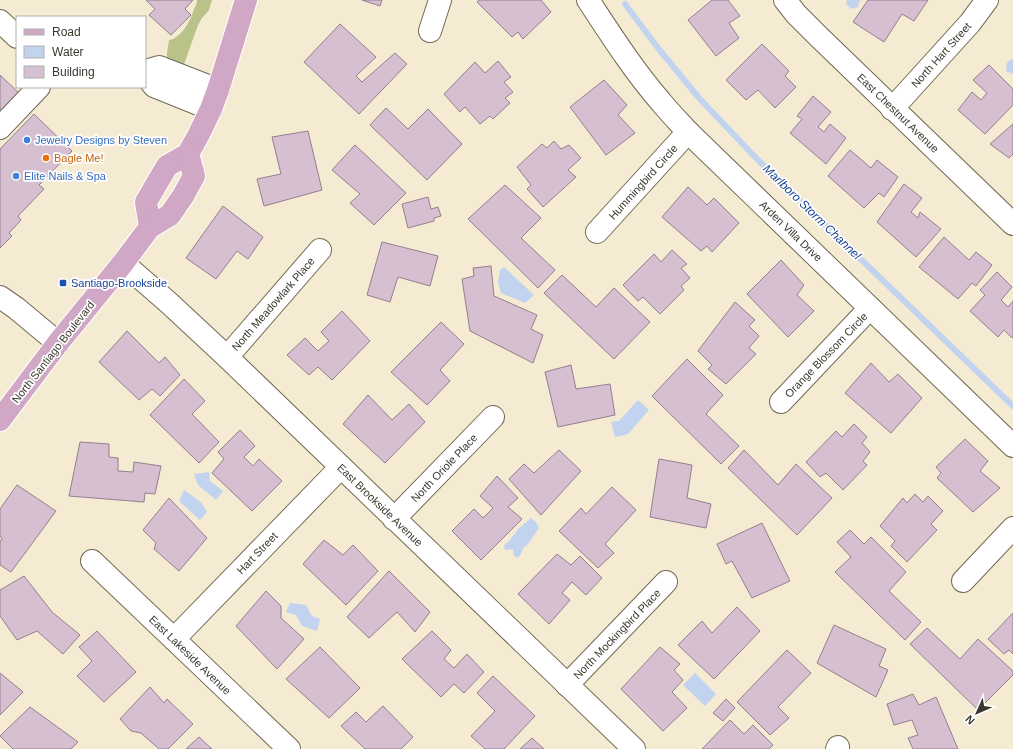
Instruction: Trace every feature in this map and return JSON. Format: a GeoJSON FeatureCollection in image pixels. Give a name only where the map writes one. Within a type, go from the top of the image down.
{"type":"FeatureCollection","features":[{"type":"Feature","properties":{"kind":"main road","name":"North Santiago Boulevard"},"geometry":{"type":"LineString","coordinates":[[0,420],[58,343],[123,263],[150,227],[170,215],[183,196],[194,176],[188,154],[214,100],[246,0]]}},
{"type":"Feature","properties":{"kind":"street"},"geometry":{"type":"LineString","coordinates":[[430,31],[440,0]]}},
{"type":"Feature","properties":{"kind":"street","name":"Arden Villa Drive"},"geometry":{"type":"LineString","coordinates":[[588,0],[626,57],[661,102],[688,132],[1013,446]]}},
{"type":"Feature","properties":{"kind":"street","name":"East Chestnut Avenue"},"geometry":{"type":"LineString","coordinates":[[785,0],[796,14],[892,109],[1013,224]]}},
{"type":"Feature","properties":{"kind":"street","name":"North Hart Street"},"geometry":{"type":"LineString","coordinates":[[892,109],[970,23],[987,0]]}},
{"type":"Feature","properties":{"kind":"street"},"geometry":{"type":"LineString","coordinates":[[0,21],[16,36]]}},
{"type":"Feature","properties":{"kind":"street"},"geometry":{"type":"LineString","coordinates":[[146,72],[159,67],[214,100]]}},
{"type":"Feature","properties":{"kind":"street"},"geometry":{"type":"LineString","coordinates":[[0,128],[38,88]]}},
{"type":"Feature","properties":{"kind":"street","name":"Hummingbird Circle"},"geometry":{"type":"LineString","coordinates":[[597,232],[688,132]]}},
{"type":"Feature","properties":{"kind":"street","name":"North Meadowlark Place"},"geometry":{"type":"LineString","coordinates":[[227,357],[320,250]]}},
{"type":"Feature","properties":{"kind":"street","name":"East Brookside Avenue"},"geometry":{"type":"LineString","coordinates":[[123,263],[227,357],[634,749]]}},
{"type":"Feature","properties":{"kind":"street"},"geometry":{"type":"LineString","coordinates":[[0,297],[16,308],[58,343]]}},
{"type":"Feature","properties":{"kind":"street","name":"Orange Blossom Circle"},"geometry":{"type":"LineString","coordinates":[[781,402],[870,308]]}},
{"type":"Feature","properties":{"kind":"street","name":"North Oriole Place"},"geometry":{"type":"LineString","coordinates":[[394,519],[493,417]]}},
{"type":"Feature","properties":{"kind":"street","name":"Hart Street"},"geometry":{"type":"LineString","coordinates":[[174,639],[341,467]]}},
{"type":"Feature","properties":{"kind":"street"},"geometry":{"type":"LineString","coordinates":[[963,581],[1013,528]]}},
{"type":"Feature","properties":{"kind":"street","name":"East Lakeside Avenue"},"geometry":{"type":"LineString","coordinates":[[92,561],[288,749]]}},
{"type":"Feature","properties":{"kind":"street","name":"North Mockingbird Place"},"geometry":{"type":"LineString","coordinates":[[568,685],[666,582]]}},
{"type":"Feature","properties":{"kind":"green space"},"geometry":{"type":"Polygon","coordinates":[[[197,0],[212,0],[209,10],[198,25],[183,67],[167,59],[169,40],[177,37],[187,25],[192,16],[197,0]]]}},
{"type":"Feature","properties":{"kind":"water"},"geometry":{"type":"Polygon","coordinates":[[[847,0],[860,0],[858,7],[853,9],[850,8],[846,3],[847,0]]]}},
{"type":"Feature","properties":{"kind":"water"},"geometry":{"type":"Polygon","coordinates":[[[1013,59],[1013,74],[1006,71],[1007,63],[1013,59]]]}},
{"type":"Feature","properties":{"kind":"water"},"geometry":{"type":"Polygon","coordinates":[[[504,267],[534,295],[525,303],[501,293],[498,283],[500,270],[504,267]]]}},
{"type":"Feature","properties":{"kind":"water"},"geometry":{"type":"Polygon","coordinates":[[[638,400],[649,410],[628,434],[615,437],[611,422],[619,421],[638,400]]]}},
{"type":"Feature","properties":{"kind":"water"},"geometry":{"type":"Polygon","coordinates":[[[209,472],[210,481],[223,491],[216,500],[198,485],[194,474],[209,472]]]}},
{"type":"Feature","properties":{"kind":"water"},"geometry":{"type":"Polygon","coordinates":[[[184,490],[201,502],[207,512],[200,520],[179,501],[184,490]]]}},
{"type":"Feature","properties":{"kind":"water"},"geometry":{"type":"Polygon","coordinates":[[[531,518],[536,522],[539,528],[528,544],[523,548],[518,558],[514,556],[513,549],[505,550],[504,545],[519,528],[531,518]]]}},
{"type":"Feature","properties":{"kind":"water"},"geometry":{"type":"Polygon","coordinates":[[[290,603],[306,605],[312,616],[320,619],[317,631],[302,626],[296,615],[286,612],[290,603]]]}},
{"type":"Feature","properties":{"kind":"water"},"geometry":{"type":"Polygon","coordinates":[[[695,673],[716,694],[705,706],[683,685],[695,673]]]}},
{"type":"Feature","properties":{"kind":"building"},"geometry":{"type":"Polygon","coordinates":[[[146,0],[193,0],[185,9],[191,15],[171,35],[149,15],[155,9],[146,0]]]}},
{"type":"Feature","properties":{"kind":"building"},"geometry":{"type":"Polygon","coordinates":[[[362,0],[382,0],[380,6],[362,0]]]}},
{"type":"Feature","properties":{"kind":"building"},"geometry":{"type":"Polygon","coordinates":[[[479,0],[541,0],[551,12],[523,39],[518,32],[512,37],[477,2],[479,0]]]}},
{"type":"Feature","properties":{"kind":"building"},"geometry":{"type":"Polygon","coordinates":[[[712,0],[728,0],[740,16],[729,23],[739,38],[716,56],[688,20],[712,0]]]}},
{"type":"Feature","properties":{"kind":"building"},"geometry":{"type":"Polygon","coordinates":[[[868,0],[928,0],[914,21],[902,14],[884,42],[853,22],[868,0]]]}},
{"type":"Feature","properties":{"kind":"building"},"geometry":{"type":"Polygon","coordinates":[[[340,24],[376,57],[356,76],[362,82],[395,53],[407,64],[359,114],[304,62],[340,24]]]}},
{"type":"Feature","properties":{"kind":"building"},"geometry":{"type":"Polygon","coordinates":[[[762,44],[789,71],[785,76],[796,87],[775,108],[758,90],[746,100],[726,80],[762,44]]]}},
{"type":"Feature","properties":{"kind":"building"},"geometry":{"type":"Polygon","coordinates":[[[498,61],[511,77],[504,82],[513,92],[505,98],[510,103],[493,119],[490,116],[480,124],[465,107],[460,112],[444,94],[475,62],[485,73],[498,61]]]}},
{"type":"Feature","properties":{"kind":"building"},"geometry":{"type":"Polygon","coordinates":[[[989,65],[1013,89],[1013,105],[985,134],[958,110],[972,92],[981,100],[987,93],[973,80],[989,65]]]}},
{"type":"Feature","properties":{"kind":"building"},"geometry":{"type":"Polygon","coordinates":[[[0,75],[20,94],[0,116],[0,75]]]}},
{"type":"Feature","properties":{"kind":"building"},"geometry":{"type":"Polygon","coordinates":[[[604,80],[627,105],[618,115],[635,133],[606,155],[570,107],[604,80]]]}},
{"type":"Feature","properties":{"kind":"building"},"geometry":{"type":"Polygon","coordinates":[[[813,96],[831,112],[818,127],[824,132],[830,124],[846,138],[826,164],[790,133],[802,119],[797,116],[813,96]]]}},
{"type":"Feature","properties":{"kind":"building"},"geometry":{"type":"Polygon","coordinates":[[[386,108],[408,129],[428,109],[462,144],[427,180],[370,125],[386,108]]]}},
{"type":"Feature","properties":{"kind":"building"},"geometry":{"type":"Polygon","coordinates":[[[34,114],[72,151],[39,185],[44,189],[18,216],[21,220],[9,233],[12,236],[0,248],[0,149],[34,114]]]}},
{"type":"Feature","properties":{"kind":"building"},"geometry":{"type":"Polygon","coordinates":[[[1013,124],[1013,154],[1009,158],[990,144],[1013,124]]]}},
{"type":"Feature","properties":{"kind":"building"},"geometry":{"type":"Polygon","coordinates":[[[308,131],[322,190],[264,206],[257,179],[281,174],[272,137],[308,131]]]}},
{"type":"Feature","properties":{"kind":"building"},"geometry":{"type":"Polygon","coordinates":[[[554,141],[561,149],[569,145],[581,158],[568,170],[576,177],[543,207],[527,189],[531,185],[517,167],[542,144],[547,148],[554,141]]]}},
{"type":"Feature","properties":{"kind":"building"},"geometry":{"type":"Polygon","coordinates":[[[355,145],[406,193],[374,225],[350,203],[360,194],[332,170],[355,145]]]}},
{"type":"Feature","properties":{"kind":"building"},"geometry":{"type":"Polygon","coordinates":[[[850,150],[871,168],[877,160],[898,177],[884,197],[879,193],[864,208],[828,176],[850,150]]]}},
{"type":"Feature","properties":{"kind":"building"},"geometry":{"type":"Polygon","coordinates":[[[904,184],[922,198],[911,212],[918,218],[920,212],[941,229],[916,257],[877,222],[904,184]]]}},
{"type":"Feature","properties":{"kind":"building"},"geometry":{"type":"Polygon","coordinates":[[[505,185],[541,218],[521,238],[555,270],[538,288],[468,219],[505,185]]]}},
{"type":"Feature","properties":{"kind":"building"},"geometry":{"type":"Polygon","coordinates":[[[688,187],[707,205],[714,198],[739,223],[712,252],[707,246],[701,251],[662,217],[688,187]]]}},
{"type":"Feature","properties":{"kind":"building"},"geometry":{"type":"Polygon","coordinates":[[[428,197],[431,209],[438,207],[441,216],[434,218],[434,221],[408,228],[402,204],[428,197]]]}},
{"type":"Feature","properties":{"kind":"building"},"geometry":{"type":"Polygon","coordinates":[[[223,206],[263,237],[248,259],[237,251],[216,279],[186,258],[223,206]]]}},
{"type":"Feature","properties":{"kind":"building"},"geometry":{"type":"Polygon","coordinates":[[[944,237],[969,260],[976,252],[992,265],[976,286],[972,283],[958,299],[919,267],[944,237]]]}},
{"type":"Feature","properties":{"kind":"building"},"geometry":{"type":"Polygon","coordinates":[[[382,242],[438,256],[430,286],[398,277],[390,302],[367,295],[382,242]]]}},
{"type":"Feature","properties":{"kind":"building"},"geometry":{"type":"Polygon","coordinates":[[[672,250],[687,264],[681,268],[690,278],[681,286],[684,290],[660,314],[643,297],[638,301],[623,285],[654,254],[661,262],[672,250]]]}},
{"type":"Feature","properties":{"kind":"building"},"geometry":{"type":"Polygon","coordinates":[[[781,260],[804,285],[797,295],[814,311],[788,337],[747,294],[781,260]]]}},
{"type":"Feature","properties":{"kind":"building"},"geometry":{"type":"Polygon","coordinates":[[[491,266],[494,296],[537,315],[531,329],[543,335],[533,363],[470,331],[462,279],[474,276],[473,268],[491,266]]]}},
{"type":"Feature","properties":{"kind":"building"},"geometry":{"type":"Polygon","coordinates":[[[997,272],[1012,287],[1001,300],[1008,307],[1013,301],[1012,338],[1004,330],[998,337],[970,311],[985,295],[980,290],[997,272]]]}},
{"type":"Feature","properties":{"kind":"building"},"geometry":{"type":"Polygon","coordinates":[[[562,275],[596,307],[614,288],[650,322],[614,359],[544,293],[562,275]]]}},
{"type":"Feature","properties":{"kind":"building"},"geometry":{"type":"Polygon","coordinates":[[[735,302],[755,320],[749,326],[759,336],[749,348],[756,354],[726,384],[708,369],[712,365],[698,351],[735,302]]]}},
{"type":"Feature","properties":{"kind":"building"},"geometry":{"type":"Polygon","coordinates":[[[342,311],[370,341],[332,380],[318,367],[309,375],[287,355],[305,338],[318,351],[329,341],[321,332],[342,311]]]}},
{"type":"Feature","properties":{"kind":"building"},"geometry":{"type":"Polygon","coordinates":[[[441,322],[464,344],[440,370],[450,381],[427,405],[391,372],[441,322]]]}},
{"type":"Feature","properties":{"kind":"building"},"geometry":{"type":"Polygon","coordinates":[[[127,331],[159,363],[165,357],[180,375],[160,396],[152,389],[139,400],[99,362],[127,331]]]}},
{"type":"Feature","properties":{"kind":"building"},"geometry":{"type":"Polygon","coordinates":[[[687,359],[723,395],[706,414],[739,446],[721,464],[652,396],[687,359]]]}},
{"type":"Feature","properties":{"kind":"building"},"geometry":{"type":"Polygon","coordinates":[[[871,363],[889,382],[898,374],[922,398],[891,433],[845,393],[871,363]]]}},
{"type":"Feature","properties":{"kind":"building"},"geometry":{"type":"Polygon","coordinates":[[[571,365],[576,389],[610,384],[615,415],[558,427],[545,372],[571,365]]]}},
{"type":"Feature","properties":{"kind":"building"},"geometry":{"type":"Polygon","coordinates":[[[184,379],[205,401],[192,414],[219,442],[199,463],[150,415],[184,379]]]}},
{"type":"Feature","properties":{"kind":"building"},"geometry":{"type":"Polygon","coordinates":[[[368,395],[392,420],[409,404],[425,422],[385,463],[343,424],[368,395]]]}},
{"type":"Feature","properties":{"kind":"building"},"geometry":{"type":"Polygon","coordinates":[[[854,424],[867,437],[862,443],[870,452],[863,461],[867,465],[843,490],[826,473],[820,477],[806,462],[836,431],[842,437],[854,424]]]}},
{"type":"Feature","properties":{"kind":"building"},"geometry":{"type":"Polygon","coordinates":[[[240,430],[255,446],[244,457],[253,466],[259,459],[282,481],[252,511],[212,473],[224,459],[218,452],[240,430]]]}},
{"type":"Feature","properties":{"kind":"building"},"geometry":{"type":"Polygon","coordinates":[[[965,439],[988,461],[980,471],[1000,488],[973,512],[937,478],[941,473],[936,467],[965,439]]]}},
{"type":"Feature","properties":{"kind":"building"},"geometry":{"type":"Polygon","coordinates":[[[80,442],[109,444],[109,457],[118,458],[118,471],[133,472],[134,462],[161,466],[155,494],[145,493],[144,502],[69,496],[80,442]]]}},
{"type":"Feature","properties":{"kind":"building"},"geometry":{"type":"Polygon","coordinates":[[[559,450],[581,471],[541,515],[509,479],[524,464],[534,473],[559,450]]]}},
{"type":"Feature","properties":{"kind":"building"},"geometry":{"type":"Polygon","coordinates":[[[744,450],[778,485],[796,464],[832,498],[797,535],[728,468],[744,450]]]}},
{"type":"Feature","properties":{"kind":"building"},"geometry":{"type":"Polygon","coordinates":[[[659,459],[692,465],[687,498],[711,504],[706,528],[650,517],[659,459]]]}},
{"type":"Feature","properties":{"kind":"building"},"geometry":{"type":"Polygon","coordinates":[[[497,476],[518,498],[508,507],[522,519],[481,560],[452,531],[474,509],[483,518],[493,508],[480,496],[497,476]]]}},
{"type":"Feature","properties":{"kind":"building"},"geometry":{"type":"Polygon","coordinates":[[[17,485],[56,511],[11,572],[0,565],[0,542],[2,538],[0,536],[0,509],[17,485]]]}},
{"type":"Feature","properties":{"kind":"building"},"geometry":{"type":"Polygon","coordinates":[[[612,487],[636,510],[605,544],[614,553],[598,568],[559,531],[581,508],[586,514],[612,487]]]}},
{"type":"Feature","properties":{"kind":"building"},"geometry":{"type":"Polygon","coordinates":[[[915,494],[923,502],[928,496],[943,511],[931,524],[937,530],[907,562],[891,546],[895,541],[880,526],[903,498],[907,503],[915,494]]]}},
{"type":"Feature","properties":{"kind":"building"},"geometry":{"type":"Polygon","coordinates":[[[169,498],[207,538],[179,571],[154,549],[156,543],[143,530],[169,498]]]}},
{"type":"Feature","properties":{"kind":"building"},"geometry":{"type":"Polygon","coordinates":[[[762,523],[790,581],[752,598],[732,561],[726,564],[717,544],[762,523]]]}},
{"type":"Feature","properties":{"kind":"building"},"geometry":{"type":"Polygon","coordinates":[[[850,530],[864,544],[871,537],[906,572],[889,591],[921,622],[905,640],[835,572],[851,557],[837,542],[850,530]]]}},
{"type":"Feature","properties":{"kind":"building"},"geometry":{"type":"Polygon","coordinates":[[[324,540],[343,555],[353,545],[378,571],[346,605],[303,564],[324,540]]]}},
{"type":"Feature","properties":{"kind":"building"},"geometry":{"type":"Polygon","coordinates":[[[557,554],[571,565],[580,556],[602,578],[586,595],[572,582],[562,593],[570,600],[549,624],[518,594],[557,554]]]}},
{"type":"Feature","properties":{"kind":"building"},"geometry":{"type":"Polygon","coordinates":[[[389,571],[430,612],[415,632],[397,612],[369,638],[347,617],[389,571]]]}},
{"type":"Feature","properties":{"kind":"building"},"geometry":{"type":"Polygon","coordinates":[[[24,576],[52,612],[80,635],[63,654],[37,631],[17,640],[0,616],[0,590],[24,576]]]}},
{"type":"Feature","properties":{"kind":"building"},"geometry":{"type":"Polygon","coordinates":[[[266,591],[281,606],[281,618],[304,639],[277,669],[236,626],[266,591]]]}},
{"type":"Feature","properties":{"kind":"building"},"geometry":{"type":"Polygon","coordinates":[[[737,607],[760,631],[714,679],[678,645],[702,621],[712,633],[737,607]]]}},
{"type":"Feature","properties":{"kind":"building"},"geometry":{"type":"Polygon","coordinates":[[[1013,613],[1013,654],[1009,650],[1004,654],[988,639],[1013,613]]]}},
{"type":"Feature","properties":{"kind":"building"},"geometry":{"type":"Polygon","coordinates":[[[834,625],[886,649],[879,666],[888,670],[876,697],[817,663],[834,625]]]}},
{"type":"Feature","properties":{"kind":"building"},"geometry":{"type":"Polygon","coordinates":[[[927,628],[960,659],[978,639],[1013,671],[1013,675],[978,710],[910,644],[927,628]]]}},
{"type":"Feature","properties":{"kind":"building"},"geometry":{"type":"Polygon","coordinates":[[[97,631],[136,672],[104,702],[77,676],[92,661],[79,647],[97,631]]]}},
{"type":"Feature","properties":{"kind":"building"},"geometry":{"type":"Polygon","coordinates":[[[432,631],[451,650],[444,659],[454,668],[467,654],[484,672],[464,693],[454,684],[441,697],[402,659],[432,631]]]}},
{"type":"Feature","properties":{"kind":"building"},"geometry":{"type":"Polygon","coordinates":[[[320,647],[360,688],[329,718],[286,679],[320,647]]]}},
{"type":"Feature","properties":{"kind":"building"},"geometry":{"type":"Polygon","coordinates":[[[660,647],[680,664],[674,670],[683,680],[672,692],[687,708],[663,731],[621,689],[660,647]]]}},
{"type":"Feature","properties":{"kind":"building"},"geometry":{"type":"Polygon","coordinates":[[[787,650],[811,673],[778,707],[789,718],[770,735],[737,702],[787,650]]]}},
{"type":"Feature","properties":{"kind":"building"},"geometry":{"type":"Polygon","coordinates":[[[0,673],[23,692],[0,715],[0,673]]]}},
{"type":"Feature","properties":{"kind":"building"},"geometry":{"type":"Polygon","coordinates":[[[493,676],[535,716],[504,749],[485,749],[471,736],[495,711],[477,693],[493,676]]]}},
{"type":"Feature","properties":{"kind":"building"},"geometry":{"type":"Polygon","coordinates":[[[150,687],[164,703],[167,699],[193,724],[168,749],[159,749],[141,733],[131,731],[120,719],[150,687]]]}},
{"type":"Feature","properties":{"kind":"building"},"geometry":{"type":"Polygon","coordinates":[[[913,694],[919,705],[936,697],[958,749],[913,749],[908,738],[918,735],[912,720],[894,725],[887,704],[913,694]]]}},
{"type":"Feature","properties":{"kind":"building"},"geometry":{"type":"Polygon","coordinates":[[[726,699],[735,708],[723,721],[713,713],[726,699]]]}},
{"type":"Feature","properties":{"kind":"building"},"geometry":{"type":"Polygon","coordinates":[[[383,706],[413,737],[401,749],[365,749],[341,726],[356,712],[366,722],[383,706]]]}},
{"type":"Feature","properties":{"kind":"building"},"geometry":{"type":"Polygon","coordinates":[[[30,707],[78,742],[71,749],[13,749],[0,736],[30,707]]]}},
{"type":"Feature","properties":{"kind":"building"},"geometry":{"type":"Polygon","coordinates":[[[730,720],[744,734],[753,725],[773,745],[769,749],[702,749],[730,720]]]}},
{"type":"Feature","properties":{"kind":"building"},"geometry":{"type":"Polygon","coordinates":[[[199,737],[212,749],[186,749],[199,737]]]}},
{"type":"Feature","properties":{"kind":"building"},"geometry":{"type":"Polygon","coordinates":[[[532,738],[544,749],[520,749],[532,738]]]}},
{"type":"Feature","properties":{"kind":"waterway","name":"Marlboro Storm Channel"},"geometry":{"type":"LineString","coordinates":[[625,4],[658,48],[699,98],[757,159],[1013,406]]}},
{"type":"Feature","properties":{"kind":"place","name":"Jewelry Designs by Steven"},"geometry":{"type":"Point","coordinates":[27,140]}},
{"type":"Feature","properties":{"kind":"place","name":"Bagle Me!"},"geometry":{"type":"Point","coordinates":[46,158]}},
{"type":"Feature","properties":{"kind":"place","name":"Elite Nails & Spa"},"geometry":{"type":"Point","coordinates":[16,176]}},
{"type":"Feature","properties":{"kind":"place","name":"Santiago-Brookside"},"geometry":{"type":"Point","coordinates":[63,283]}}]}
